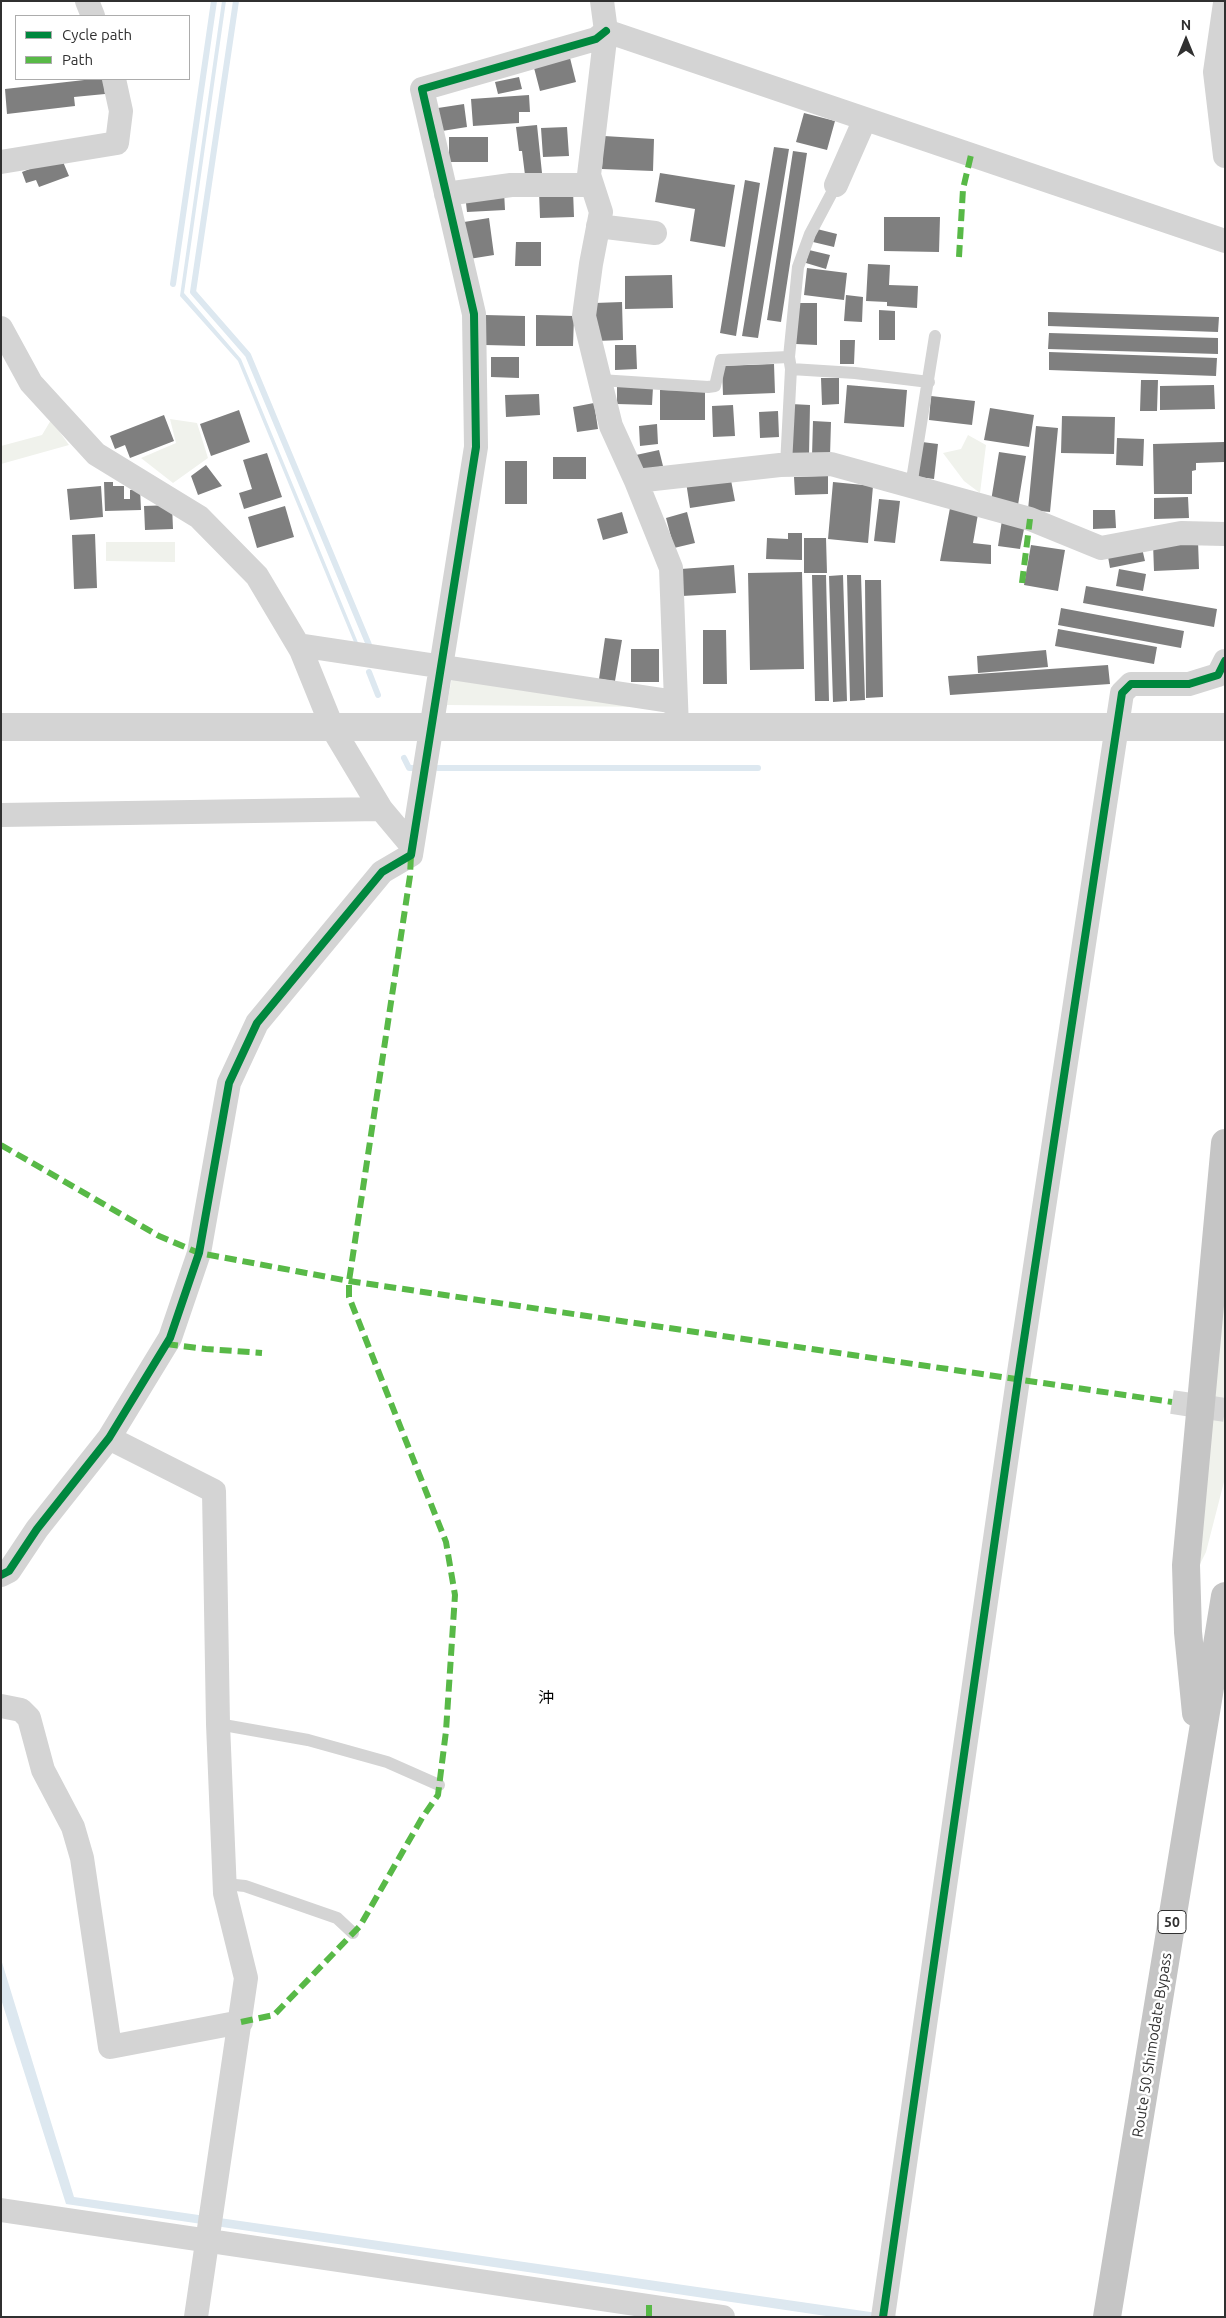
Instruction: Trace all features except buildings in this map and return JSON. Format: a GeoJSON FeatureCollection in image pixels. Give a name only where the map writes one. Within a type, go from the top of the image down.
{"type":"FeatureCollection","features":[{"type":"Feature","properties":{"kind":"highway"},"geometry":{"type":"LineString","coordinates":[[1200,1749],[1188,1632],[1186,1565],[1225,1143]]}},
{"type":"Feature","properties":{"kind":"highway","name":"Route 50 Shimodate Bypass"},"geometry":{"type":"LineString","coordinates":[[1107,2317],[1225,1596]]}},
{"type":"Feature","properties":{"kind":"street"},"geometry":{"type":"LineString","coordinates":[[87,1],[93,15]]}},
{"type":"Feature","properties":{"kind":"street"},"geometry":{"type":"LineString","coordinates":[[602,1],[606,31],[589,175],[601,212],[584,316],[611,426],[636,481],[671,568],[677,715]]}},
{"type":"Feature","properties":{"kind":"street"},"geometry":{"type":"LineString","coordinates":[[1225,4],[1215,72],[1225,156]]}},
{"type":"Feature","properties":{"kind":"street"},"geometry":{"type":"LineString","coordinates":[[606,31],[1225,241]]}},
{"type":"Feature","properties":{"kind":"street"},"geometry":{"type":"LineString","coordinates":[[4,1568],[37,1530],[109,1438],[170,1338],[199,1253],[230,1083],[257,1023],[382,872],[411,855],[476,447],[474,314],[422,89],[596,40],[606,31]]}},
{"type":"Feature","properties":{"kind":"street"},"geometry":{"type":"LineString","coordinates":[[1,162],[117,143],[121,111],[114,80]]}},
{"type":"Feature","properties":{"kind":"street"},"geometry":{"type":"LineString","coordinates":[[836,185],[865,119]]}},
{"type":"Feature","properties":{"kind":"street"},"geometry":{"type":"LineString","coordinates":[[446,194],[511,185],[592,185]]}},
{"type":"Feature","properties":{"kind":"street"},"geometry":{"type":"LineString","coordinates":[[598,226],[655,234]]}},
{"type":"Feature","properties":{"kind":"street"},"geometry":{"type":"LineString","coordinates":[[1,328],[31,384],[96,454],[199,517],[256,576],[298,645],[334,729],[381,809],[412,846]]}},
{"type":"Feature","properties":{"kind":"street"},"geometry":{"type":"LineString","coordinates":[[636,481],[786,465],[831,464],[1030,520],[1101,548],[1181,533],[1225,534]]}},
{"type":"Feature","properties":{"kind":"street"},"geometry":{"type":"LineString","coordinates":[[298,645],[440,667],[677,715]]}},
{"type":"Feature","properties":{"kind":"street"},"geometry":{"type":"LineString","coordinates":[[883,2317],[1018,1380],[1122,693],[1131,684],[1189,684],[1218,674],[1225,661]]}},
{"type":"Feature","properties":{"kind":"street"},"geometry":{"type":"LineString","coordinates":[[1,727],[334,729],[432,727],[677,715],[1116,727],[1225,727]]}},
{"type":"Feature","properties":{"kind":"street"},"geometry":{"type":"LineString","coordinates":[[1,814],[381,809]]}},
{"type":"Feature","properties":{"kind":"street"},"geometry":{"type":"LineString","coordinates":[[109,1438],[214,1491],[218,1724],[225,1884],[246,1978],[196,2317]]}},
{"type":"Feature","properties":{"kind":"street"},"geometry":{"type":"LineString","coordinates":[[1,1706],[21,1710],[30,1718],[43,1770],[73,1827],[82,1858],[110,2047],[240,2022]]}},
{"type":"Feature","properties":{"kind":"street"},"geometry":{"type":"LineString","coordinates":[[1,2210],[723,2317]]}},
{"type":"Feature","properties":{"kind":"lane"},"geometry":{"type":"LineString","coordinates":[[786,465],[791,370],[789,356],[798,267],[810,234],[836,185]]}},
{"type":"Feature","properties":{"kind":"lane"},"geometry":{"type":"LineString","coordinates":[[911,486],[935,336]]}},
{"type":"Feature","properties":{"kind":"lane"},"geometry":{"type":"LineString","coordinates":[[600,380],[708,387],[715,386],[721,360],[789,356]]}},
{"type":"Feature","properties":{"kind":"lane"},"geometry":{"type":"LineString","coordinates":[[791,370],[855,372],[928,382]]}},
{"type":"Feature","properties":{"kind":"lane"},"geometry":{"type":"LineString","coordinates":[[218,1724],[308,1740],[387,1762],[439,1785]]}},
{"type":"Feature","properties":{"kind":"lane"},"geometry":{"type":"LineString","coordinates":[[225,1884],[245,1886],[337,1918],[353,1933]]}},
{"type":"Feature","properties":{"kind":"shaded area"},"geometry":{"type":"Polygon","coordinates":[[[222,1],[226,1],[184,293],[241,359],[359,645],[356,647],[238,361],[180,296],[222,1]]]}},
{"type":"Feature","properties":{"kind":"shaded area"},"geometry":{"type":"Polygon","coordinates":[[[170,419],[197,423],[208,458],[173,483],[141,458],[176,443],[170,419]]]}},
{"type":"Feature","properties":{"kind":"shaded area"},"geometry":{"type":"Polygon","coordinates":[[[51,420],[69,445],[1,464],[1,446],[42,435],[51,420]]]}},
{"type":"Feature","properties":{"kind":"shaded area"},"geometry":{"type":"Polygon","coordinates":[[[968,435],[986,445],[980,493],[964,481],[943,453],[961,449],[968,435]]]}},
{"type":"Feature","properties":{"kind":"shaded area"},"geometry":{"type":"Polygon","coordinates":[[[106,542],[175,542],[175,562],[106,561],[106,542]]]}},
{"type":"Feature","properties":{"kind":"shaded area"},"geometry":{"type":"Polygon","coordinates":[[[452,677],[658,707],[447,705],[452,677]]]}},
{"type":"Feature","properties":{"kind":"shaded area"},"geometry":{"type":"Polygon","coordinates":[[[1225,1264],[1225,1478],[1206,1552],[1199,1566],[1225,1264]]]}},
{"type":"Feature","properties":{"kind":"shaded area"},"geometry":{"type":"Polygon","coordinates":[[[1,1959],[74,2197],[905,2317],[833,2317],[66,2204],[1,1999],[1,1959]]]}},
{"type":"Feature","properties":{"kind":"waterway"},"geometry":{"type":"LineString","coordinates":[[173,284],[214,1]]}},
{"type":"Feature","properties":{"kind":"waterway"},"geometry":{"type":"LineString","coordinates":[[236,1],[193,292],[248,355],[369,645]]}},
{"type":"Feature","properties":{"kind":"waterway"},"geometry":{"type":"LineString","coordinates":[[369,672],[378,695]]}},
{"type":"Feature","properties":{"kind":"waterway"},"geometry":{"type":"LineString","coordinates":[[404,758],[409,768],[417,768]]}},
{"type":"Feature","properties":{"kind":"waterway"},"geometry":{"type":"LineString","coordinates":[[438,768],[758,768]]}},
{"type":"Feature","properties":{"kind":"tunnel"},"geometry":{"type":"LineString","coordinates":[[1172,1402],[1225,1410]]}},
{"type":"Feature","properties":{"kind":"marked path"},"geometry":{"type":"LineString","coordinates":[[959,257],[963,189],[971,155]]}},
{"type":"Feature","properties":{"kind":"marked path"},"geometry":{"type":"LineString","coordinates":[[1022,583],[1030,519]]}},
{"type":"Feature","properties":{"kind":"marked path"},"geometry":{"type":"LineString","coordinates":[[241,2022],[274,2015],[360,1926],[422,1818],[438,1795],[446,1731],[455,1595],[446,1542],[349,1297],[349,1281],[410,876],[411,855]]}},
{"type":"Feature","properties":{"kind":"marked path"},"geometry":{"type":"LineString","coordinates":[[1,1145],[159,1236],[199,1253],[349,1281],[1172,1402]]}},
{"type":"Feature","properties":{"kind":"marked path"},"geometry":{"type":"LineString","coordinates":[[166,1344],[262,1353]]}},
{"type":"Feature","properties":{"kind":"marked path"},"geometry":{"type":"LineString","coordinates":[[649,2305],[649,2317]]}},
{"type":"Feature","properties":{"kind":"cycle path"},"geometry":{"type":"LineString","coordinates":[[1,1575],[9,1571],[37,1529],[109,1438],[170,1338],[199,1253],[229,1083],[257,1023],[382,872],[411,855],[476,447],[474,314],[422,89],[596,39],[606,31]]}},
{"type":"Feature","properties":{"kind":"cycle path"},"geometry":{"type":"LineString","coordinates":[[883,2317],[1018,1379],[1122,693],[1131,684],[1189,684],[1218,675],[1225,661]]}},
{"type":"Feature","properties":{"kind":"district","name":"沖"},"geometry":{"type":"Point","coordinates":[546,1698]}}]}
